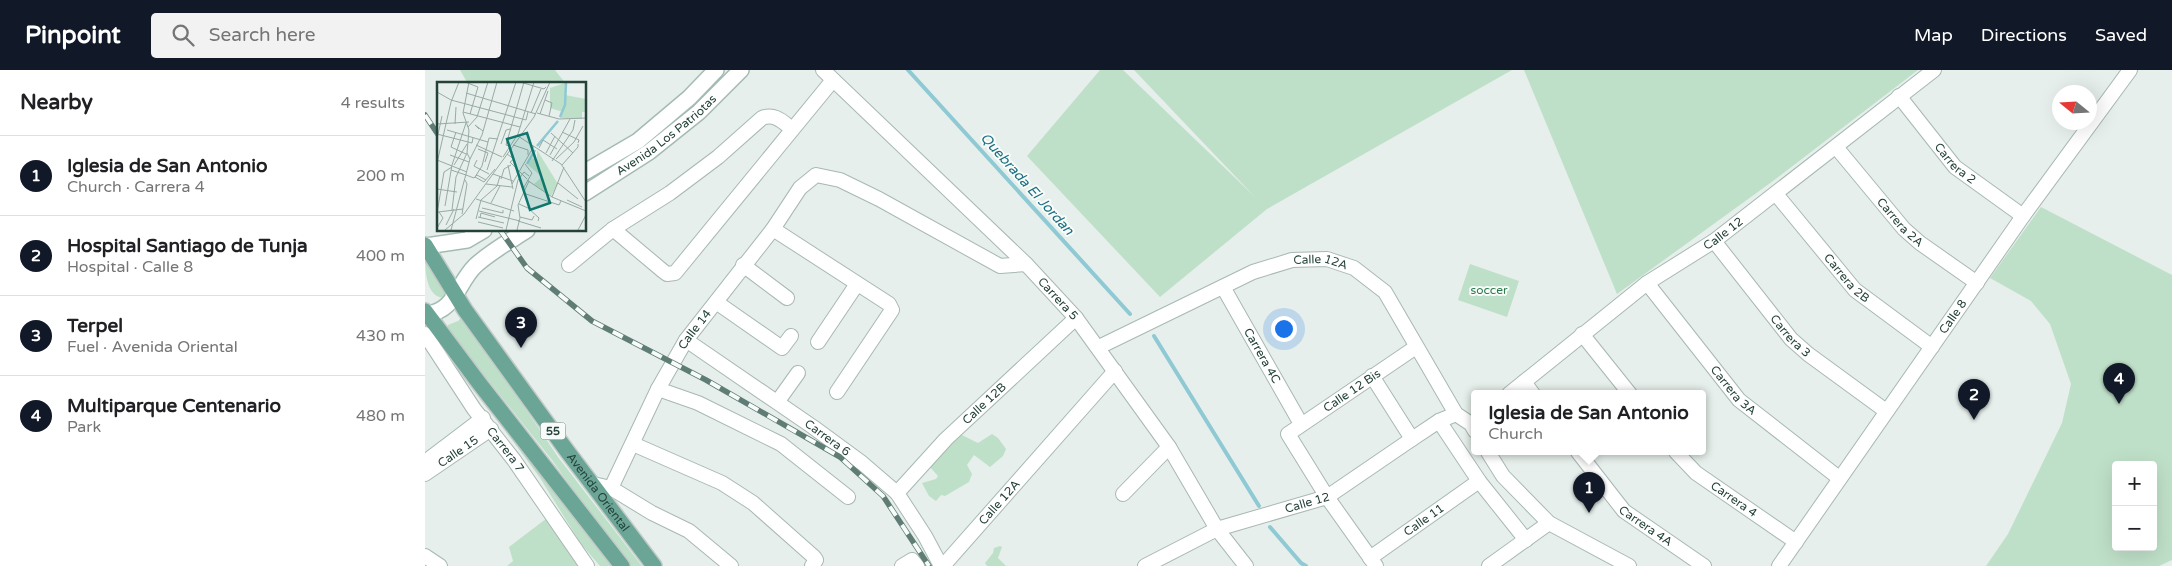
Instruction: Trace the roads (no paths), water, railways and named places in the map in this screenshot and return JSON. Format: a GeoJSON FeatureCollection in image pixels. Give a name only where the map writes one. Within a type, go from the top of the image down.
{"type":"FeatureCollection","features":[{"type":"Feature","properties":{"kind":"main road","name":"Avenida Los Patriotas"},"geometry":{"type":"LineString","coordinates":[[586,171],[638,140],[689,98],[716,70]]}},
{"type":"Feature","properties":{"kind":"main road","name":"Avenida Los Patriotas"},"geometry":{"type":"LineString","coordinates":[[586,192],[649,152],[699,112],[741,70]]}},
{"type":"Feature","properties":{"kind":"main road"},"geometry":{"type":"LineString","coordinates":[[425,245],[467,240],[482,231]]}},
{"type":"Feature","properties":{"kind":"main road"},"geometry":{"type":"LineString","coordinates":[[426,313],[437,313],[445,309],[475,267],[526,231]]}},
{"type":"Feature","properties":{"kind":"main road","name":"Avenida Oriental"},"geometry":{"type":"LineString","coordinates":[[425,245],[455,293],[539,412],[655,566]]}},
{"type":"Feature","properties":{"kind":"main road","name":"55"},"geometry":{"type":"LineString","coordinates":[[426,313],[622,566]]}},
{"type":"Feature","properties":{"kind":"street","name":"Calle 12"},"geometry":{"type":"LineString","coordinates":[[1514,390],[1647,283],[1714,241],[1934,70]]}},
{"type":"Feature","properties":{"kind":"street","name":"Calle 8"},"geometry":{"type":"LineString","coordinates":[[1779,566],[2023,216],[2130,70]]}},
{"type":"Feature","properties":{"kind":"street"},"geometry":{"type":"LineString","coordinates":[[613,229],[663,272],[667,274],[675,273],[793,129],[828,75]]}},
{"type":"Feature","properties":{"kind":"street","name":"Carrera 5"},"geometry":{"type":"LineString","coordinates":[[828,75],[1026,264],[1076,318],[1099,347],[1169,447],[1217,530],[1246,566]]}},
{"type":"Feature","properties":{"kind":"street","name":"Carrera 2"},"geometry":{"type":"LineString","coordinates":[[1899,96],[1955,167],[2023,216]]}},
{"type":"Feature","properties":{"kind":"street"},"geometry":{"type":"LineString","coordinates":[[569,265],[613,229],[669,193],[718,157],[762,118],[768,116],[775,117],[793,129]]}},
{"type":"Feature","properties":{"kind":"street","name":"Carrera 2A"},"geometry":{"type":"LineString","coordinates":[[1836,147],[1903,229],[1977,283]]}},
{"type":"Feature","properties":{"kind":"street","name":"Calle 14"},"geometry":{"type":"LineString","coordinates":[[611,488],[658,389],[686,340],[743,265],[773,230],[800,188],[816,175],[840,180],[879,199],[1000,266],[1026,264]]}},
{"type":"Feature","properties":{"kind":"street","name":"Carrera 2B"},"geometry":{"type":"LineString","coordinates":[[1776,194],[1855,290],[1932,347]]}},
{"type":"Feature","properties":{"kind":"street"},"geometry":{"type":"LineString","coordinates":[[773,230],[889,304],[892,310],[837,392]]}},
{"type":"Feature","properties":{"kind":"street","name":"Carrera 3"},"geometry":{"type":"LineString","coordinates":[[1714,241],[1791,339],[1808,354],[1886,411]]}},
{"type":"Feature","properties":{"kind":"street","name":"Calle 12A"},"geometry":{"type":"LineString","coordinates":[[1099,347],[1253,272],[1292,260],[1327,259],[1354,268],[1385,292],[1456,414],[1471,423]]}},
{"type":"Feature","properties":{"kind":"street"},"geometry":{"type":"LineString","coordinates":[[743,265],[787,298]]}},
{"type":"Feature","properties":{"kind":"street","name":"Carrera 3A"},"geometry":{"type":"LineString","coordinates":[[1647,283],[1739,400],[1839,478]]}},
{"type":"Feature","properties":{"kind":"street"},"geometry":{"type":"LineString","coordinates":[[818,342],[857,284]]}},
{"type":"Feature","properties":{"kind":"street","name":"Carrera 4C"},"geometry":{"type":"LineString","coordinates":[[1223,287],[1301,424]]}},
{"type":"Feature","properties":{"kind":"street"},"geometry":{"type":"LineString","coordinates":[[716,302],[782,348],[791,336]]}},
{"type":"Feature","properties":{"kind":"street","name":"Calle 12B"},"geometry":{"type":"LineString","coordinates":[[897,493],[947,439],[1076,318]]}},
{"type":"Feature","properties":{"kind":"street","name":"Carrera 7"},"geometry":{"type":"LineString","coordinates":[[425,334],[474,409],[487,423],[523,471],[587,566]]}},
{"type":"Feature","properties":{"kind":"street"},"geometry":{"type":"LineString","coordinates":[[1582,334],[1627,390]]}},
{"type":"Feature","properties":{"kind":"street","name":"Carrera 6"},"geometry":{"type":"LineString","coordinates":[[686,340],[778,401],[863,463],[897,493],[942,566]]}},
{"type":"Feature","properties":{"kind":"street","name":"Calle 12 Bis"},"geometry":{"type":"LineString","coordinates":[[1327,496],[1288,434],[1416,347]]}},
{"type":"Feature","properties":{"kind":"street","name":"Calle 12A"},"geometry":{"type":"LineString","coordinates":[[942,566],[1115,371]]}},
{"type":"Feature","properties":{"kind":"street"},"geometry":{"type":"LineString","coordinates":[[778,401],[798,373]]}},
{"type":"Feature","properties":{"kind":"street"},"geometry":{"type":"LineString","coordinates":[[1372,376],[1412,439]]}},
{"type":"Feature","properties":{"kind":"street"},"geometry":{"type":"LineString","coordinates":[[1524,382],[1530,390]]}},
{"type":"Feature","properties":{"kind":"street"},"geometry":{"type":"LineString","coordinates":[[658,389],[698,403],[781,444],[848,497]]}},
{"type":"Feature","properties":{"kind":"street","name":"Calle 12"},"geometry":{"type":"LineString","coordinates":[[1145,566],[1217,530],[1327,496],[1439,421],[1456,414]]}},
{"type":"Feature","properties":{"kind":"street"},"geometry":{"type":"LineString","coordinates":[[1439,421],[1479,481],[1526,540]]}},
{"type":"Feature","properties":{"kind":"street","name":"Calle 15"},"geometry":{"type":"LineString","coordinates":[[429,459],[487,423]]}},
{"type":"Feature","properties":{"kind":"street","name":"Calle 15"},"geometry":{"type":"LineString","coordinates":[[425,474],[487,423]]}},
{"type":"Feature","properties":{"kind":"street"},"geometry":{"type":"LineString","coordinates":[[425,444],[429,459]]}},
{"type":"Feature","properties":{"kind":"street"},"geometry":{"type":"LineString","coordinates":[[633,444],[722,483],[753,503],[814,557],[816,560],[812,566]]}},
{"type":"Feature","properties":{"kind":"street"},"geometry":{"type":"LineString","coordinates":[[1123,494],[1169,447]]}},
{"type":"Feature","properties":{"kind":"street"},"geometry":{"type":"LineString","coordinates":[[1490,455],[1503,476],[1549,523],[1629,566]]}},
{"type":"Feature","properties":{"kind":"street","name":"Carrera 4A"},"geometry":{"type":"LineString","coordinates":[[1580,455],[1624,511],[1704,566]]}},
{"type":"Feature","properties":{"kind":"street","name":"Carrera 4"},"geometry":{"type":"LineString","coordinates":[[1679,455],[1696,473],[1796,542]]}},
{"type":"Feature","properties":{"kind":"street","name":"Calle 11"},"geometry":{"type":"LineString","coordinates":[[1373,562],[1479,481]]}},
{"type":"Feature","properties":{"kind":"street"},"geometry":{"type":"LineString","coordinates":[[593,484],[611,488],[689,531],[731,566]]}},
{"type":"Feature","properties":{"kind":"street"},"geometry":{"type":"LineString","coordinates":[[1327,496],[1373,562]]}},
{"type":"Feature","properties":{"kind":"street"},"geometry":{"type":"LineString","coordinates":[[1491,566],[1549,523]]}},
{"type":"Feature","properties":{"kind":"street"},"geometry":{"type":"LineString","coordinates":[[425,556],[441,566]]}},
{"type":"Feature","properties":{"kind":"street"},"geometry":{"type":"LineString","coordinates":[[902,566],[912,560],[917,566]]}},
{"type":"Feature","properties":{"kind":"waterway","name":"Quebrada El Jordan"},"geometry":{"type":"LineString","coordinates":[[908,70],[1130,314]]}},
{"type":"Feature","properties":{"kind":"waterway","name":"Quebrada El Jordan"},"geometry":{"type":"LineString","coordinates":[[1154,336],[1259,506]]}},
{"type":"Feature","properties":{"kind":"waterway","name":"Quebrada El Jordan"},"geometry":{"type":"LineString","coordinates":[[1270,527],[1301,563],[1306,566]]}},
{"type":"Feature","properties":{"kind":"railway"},"geometry":{"type":"LineString","coordinates":[[425,115],[437,133]]}},
{"type":"Feature","properties":{"kind":"railway"},"geometry":{"type":"LineString","coordinates":[[501,231],[527,268],[592,321],[706,380],[840,457],[883,496],[929,566]]}},
{"type":"Feature","properties":{"kind":"place","name":"Terpel"},"geometry":{"type":"Point","coordinates":[521,348]}},
{"type":"Feature","properties":{"kind":"place","name":"Multiparque Centenario"},"geometry":{"type":"Point","coordinates":[2119,404]}},
{"type":"Feature","properties":{"kind":"place","name":"Hospital Santiago de Tunja"},"geometry":{"type":"Point","coordinates":[1974,420]}},
{"type":"Feature","properties":{"kind":"place","name":"Iglesia de San Antonio"},"geometry":{"type":"Point","coordinates":[1589,513]}},
{"type":"Feature","properties":{"kind":"park label","name":"soccer"},"geometry":{"type":"Point","coordinates":[1489,290]}}]}
